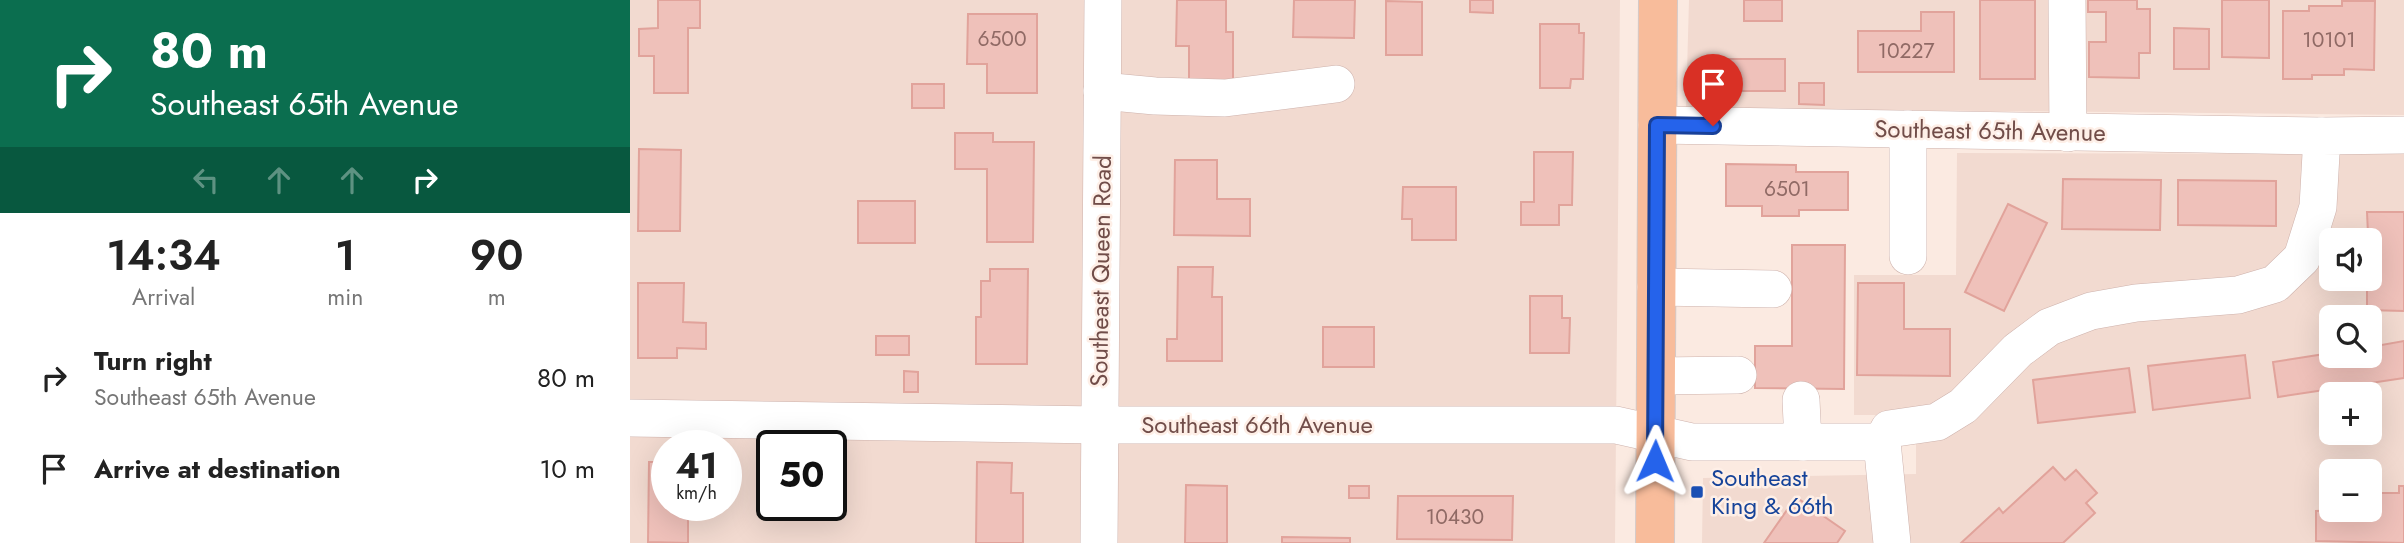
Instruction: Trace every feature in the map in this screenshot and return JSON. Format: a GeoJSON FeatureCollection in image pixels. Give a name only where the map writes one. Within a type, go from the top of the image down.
{"type":"FeatureCollection","features":[{"type":"Feature","properties":{"kind":"main road"},"geometry":{"type":"LineString","coordinates":[[1655,543],[1658,0]]}},
{"type":"Feature","properties":{"kind":"street","name":"Southeast Queen Road"},"geometry":{"type":"LineString","coordinates":[[1099,543],[1103,0]]}},
{"type":"Feature","properties":{"kind":"street"},"geometry":{"type":"LineString","coordinates":[[2067,0],[2068,133]]}},
{"type":"Feature","properties":{"kind":"street"},"geometry":{"type":"LineString","coordinates":[[1102,91],[1225,98],[1336,84]]}},
{"type":"Feature","properties":{"kind":"street","name":"Southeast 65th Avenue"},"geometry":{"type":"LineString","coordinates":[[1657,125],[2068,133],[2404,135]]}},
{"type":"Feature","properties":{"kind":"street"},"geometry":{"type":"LineString","coordinates":[[1908,129],[1908,257]]}},
{"type":"Feature","properties":{"kind":"street"},"geometry":{"type":"LineString","coordinates":[[1892,543],[1882,442],[1889,429],[1937,422],[1963,407],[2018,350],[2049,327],[2091,312],[2136,303],[2238,295],[2275,284],[2302,257],[2306,245],[2318,207],[2322,136]]}},
{"type":"Feature","properties":{"kind":"street"},"geometry":{"type":"LineString","coordinates":[[1656,287],[1773,289]]}},
{"type":"Feature","properties":{"kind":"street"},"geometry":{"type":"LineString","coordinates":[[1656,376],[1738,375]]}},
{"type":"Feature","properties":{"kind":"street"},"geometry":{"type":"LineString","coordinates":[[1801,400],[1803,442]]}},
{"type":"Feature","properties":{"kind":"street","name":"Southeast 66th Avenue"},"geometry":{"type":"LineString","coordinates":[[630,418],[1099,425],[1616,425],[1692,442],[1882,442]]}},
{"type":"Feature","properties":{"kind":"shaded area"},"geometry":{"type":"Polygon","coordinates":[[[630,0],[1620,0],[1615,543],[630,543],[630,0]]]}},
{"type":"Feature","properties":{"kind":"shaded area"},"geometry":{"type":"Polygon","coordinates":[[[1689,0],[2404,0],[2404,115],[1686,108],[1689,0]]]}},
{"type":"Feature","properties":{"kind":"shaded area"},"geometry":{"type":"Polygon","coordinates":[[[2404,115],[2404,543],[1702,543],[1703,478],[1916,474],[1916,415],[1854,415],[1854,275],[1956,275],[1957,153],[2403,154],[2404,115]]]}},
{"type":"Feature","properties":{"kind":"building"},"geometry":{"type":"Polygon","coordinates":[[[658,0],[700,0],[700,28],[688,28],[688,93],[654,93],[654,56],[639,56],[639,29],[658,28],[658,0]]]}},
{"type":"Feature","properties":{"kind":"building"},"geometry":{"type":"Polygon","coordinates":[[[1177,0],[1226,0],[1226,32],[1233,32],[1233,82],[1189,82],[1189,46],[1176,46],[1177,0]]]}},
{"type":"Feature","properties":{"kind":"building"},"geometry":{"type":"Polygon","coordinates":[[[1294,0],[1355,0],[1354,38],[1293,37],[1294,0]]]}},
{"type":"Feature","properties":{"kind":"building"},"geometry":{"type":"Polygon","coordinates":[[[1470,0],[1493,0],[1493,13],[1470,12],[1470,0]]]}},
{"type":"Feature","properties":{"kind":"building"},"geometry":{"type":"Polygon","coordinates":[[[1744,0],[1782,0],[1782,21],[1744,21],[1744,0]]]}},
{"type":"Feature","properties":{"kind":"building"},"geometry":{"type":"Polygon","coordinates":[[[1980,0],[2035,0],[2035,79],[1980,79],[1980,0]]]}},
{"type":"Feature","properties":{"kind":"building"},"geometry":{"type":"Polygon","coordinates":[[[2088,0],[2137,0],[2137,9],[2150,9],[2150,53],[2139,53],[2139,78],[2089,77],[2089,42],[2106,42],[2106,12],[2088,12],[2088,0]]]}},
{"type":"Feature","properties":{"kind":"building"},"geometry":{"type":"Polygon","coordinates":[[[2222,0],[2269,0],[2269,58],[2222,57],[2222,0]]]}},
{"type":"Feature","properties":{"kind":"building"},"geometry":{"type":"Polygon","coordinates":[[[1386,1],[1422,2],[1422,55],[1386,55],[1386,1]]]}},
{"type":"Feature","properties":{"kind":"building"},"geometry":{"type":"Polygon","coordinates":[[[2342,1],[2375,1],[2374,70],[2344,69],[2344,75],[2283,79],[2283,11],[2309,11],[2309,6],[2342,6],[2342,1]]]}},
{"type":"Feature","properties":{"kind":"building"},"geometry":{"type":"Polygon","coordinates":[[[1921,12],[1954,12],[1954,72],[1858,72],[1858,31],[1921,31],[1921,12]]]}},
{"type":"Feature","properties":{"kind":"building"},"geometry":{"type":"Polygon","coordinates":[[[968,14],[1037,14],[1037,93],[987,93],[987,64],[967,64],[968,14]]]}},
{"type":"Feature","properties":{"kind":"building"},"geometry":{"type":"Polygon","coordinates":[[[1540,24],[1579,24],[1579,33],[1584,33],[1583,79],[1571,79],[1570,88],[1540,88],[1540,24]]]}},
{"type":"Feature","properties":{"kind":"building"},"geometry":{"type":"Polygon","coordinates":[[[2174,28],[2209,29],[2209,69],[2174,69],[2174,28]]]}},
{"type":"Feature","properties":{"kind":"building"},"geometry":{"type":"Polygon","coordinates":[[[1729,59],[1785,59],[1785,91],[1729,91],[1729,59]]]}},
{"type":"Feature","properties":{"kind":"building"},"geometry":{"type":"Polygon","coordinates":[[[1799,83],[1824,83],[1824,105],[1799,104],[1799,83]]]}},
{"type":"Feature","properties":{"kind":"building"},"geometry":{"type":"Polygon","coordinates":[[[912,84],[944,84],[944,108],[912,108],[912,84]]]}},
{"type":"Feature","properties":{"kind":"building"},"geometry":{"type":"Polygon","coordinates":[[[955,133],[993,133],[993,142],[1034,142],[1033,242],[987,242],[987,169],[955,169],[955,133]]]}},
{"type":"Feature","properties":{"kind":"building"},"geometry":{"type":"Polygon","coordinates":[[[639,149],[681,150],[680,231],[638,231],[639,149]]]}},
{"type":"Feature","properties":{"kind":"building"},"geometry":{"type":"Polygon","coordinates":[[[1534,152],[1573,152],[1572,205],[1559,205],[1559,225],[1521,225],[1521,202],[1534,202],[1534,152]]]}},
{"type":"Feature","properties":{"kind":"building"},"geometry":{"type":"Polygon","coordinates":[[[1175,160],[1217,160],[1217,199],[1250,199],[1250,236],[1174,235],[1175,160]]]}},
{"type":"Feature","properties":{"kind":"building"},"geometry":{"type":"Polygon","coordinates":[[[1726,164],[1796,165],[1796,172],[1848,172],[1848,210],[1799,210],[1799,216],[1762,216],[1762,206],[1726,206],[1726,164]]]}},
{"type":"Feature","properties":{"kind":"building"},"geometry":{"type":"Polygon","coordinates":[[[2063,179],[2161,180],[2160,230],[2062,229],[2063,179]]]}},
{"type":"Feature","properties":{"kind":"building"},"geometry":{"type":"Polygon","coordinates":[[[2178,180],[2276,181],[2276,226],[2178,225],[2178,180]]]}},
{"type":"Feature","properties":{"kind":"building"},"geometry":{"type":"Polygon","coordinates":[[[1403,187],[1456,187],[1456,240],[1412,240],[1412,219],[1402,219],[1403,187]]]}},
{"type":"Feature","properties":{"kind":"building"},"geometry":{"type":"Polygon","coordinates":[[[858,201],[915,201],[915,243],[858,243],[858,201]]]}},
{"type":"Feature","properties":{"kind":"building"},"geometry":{"type":"Polygon","coordinates":[[[2008,204],[2047,223],[2004,311],[1965,292],[2008,204]]]}},
{"type":"Feature","properties":{"kind":"building"},"geometry":{"type":"Polygon","coordinates":[[[2367,212],[2404,212],[2404,311],[2382,310],[2382,305],[2367,305],[2367,291],[2382,291],[2382,228],[2368,228],[2367,212]]]}},
{"type":"Feature","properties":{"kind":"building"},"geometry":{"type":"Polygon","coordinates":[[[1792,245],[1845,245],[1844,389],[1755,388],[1755,346],[1792,346],[1792,245]]]}},
{"type":"Feature","properties":{"kind":"building"},"geometry":{"type":"Polygon","coordinates":[[[1178,267],[1213,267],[1212,297],[1222,297],[1222,361],[1167,361],[1167,339],[1177,339],[1178,267]]]}},
{"type":"Feature","properties":{"kind":"building"},"geometry":{"type":"Polygon","coordinates":[[[990,269],[1028,269],[1027,364],[976,364],[976,317],[981,317],[981,281],[990,281],[990,269]]]}},
{"type":"Feature","properties":{"kind":"building"},"geometry":{"type":"Polygon","coordinates":[[[638,283],[684,283],[683,322],[706,323],[706,349],[677,348],[677,358],[638,358],[638,283]]]}},
{"type":"Feature","properties":{"kind":"building"},"geometry":{"type":"Polygon","coordinates":[[[1858,283],[1904,283],[1904,329],[1950,329],[1950,376],[1857,375],[1858,283]]]}},
{"type":"Feature","properties":{"kind":"building"},"geometry":{"type":"Polygon","coordinates":[[[1530,296],[1562,296],[1562,318],[1570,318],[1569,353],[1530,353],[1530,296]]]}},
{"type":"Feature","properties":{"kind":"building"},"geometry":{"type":"Polygon","coordinates":[[[1323,327],[1374,327],[1374,367],[1323,367],[1323,327]]]}},
{"type":"Feature","properties":{"kind":"building"},"geometry":{"type":"Polygon","coordinates":[[[876,336],[909,336],[909,355],[876,355],[876,336]]]}},
{"type":"Feature","properties":{"kind":"building"},"geometry":{"type":"Polygon","coordinates":[[[2404,341],[2404,378],[2377,382],[2319,382],[2319,391],[2278,397],[2273,362],[2319,355],[2319,368],[2382,368],[2382,345],[2404,341]]]}},
{"type":"Feature","properties":{"kind":"building"},"geometry":{"type":"Polygon","coordinates":[[[2245,355],[2250,398],[2153,410],[2148,366],[2245,355]]]}},
{"type":"Feature","properties":{"kind":"building"},"geometry":{"type":"Polygon","coordinates":[[[2129,368],[2135,412],[2038,423],[2033,380],[2129,368]]]}},
{"type":"Feature","properties":{"kind":"building"},"geometry":{"type":"Polygon","coordinates":[[[904,371],[918,372],[918,392],[904,392],[904,371]]]}},
{"type":"Feature","properties":{"kind":"building"},"geometry":{"type":"Polygon","coordinates":[[[651,462],[651,521],[688,521],[688,543],[648,542],[651,462]]]}},
{"type":"Feature","properties":{"kind":"building"},"geometry":{"type":"Polygon","coordinates":[[[977,462],[1012,463],[1011,493],[1023,493],[1023,543],[976,543],[977,462]]]}},
{"type":"Feature","properties":{"kind":"building"},"geometry":{"type":"Polygon","coordinates":[[[2053,467],[2065,480],[2076,470],[2097,493],[2086,503],[2095,513],[2063,543],[1961,543],[1999,508],[2003,513],[2053,467]]]}},
{"type":"Feature","properties":{"kind":"building"},"geometry":{"type":"Polygon","coordinates":[[[1186,485],[1227,486],[1227,543],[1185,543],[1186,485]]]}},
{"type":"Feature","properties":{"kind":"building"},"geometry":{"type":"Polygon","coordinates":[[[1349,486],[1369,486],[1369,498],[1349,498],[1349,486]]]}},
{"type":"Feature","properties":{"kind":"building"},"geometry":{"type":"Polygon","coordinates":[[[2399,486],[2404,486],[2404,543],[2316,541],[2316,511],[2319,511],[2319,522],[2382,522],[2382,493],[2399,493],[2399,486]]]}},
{"type":"Feature","properties":{"kind":"building"},"geometry":{"type":"Polygon","coordinates":[[[1398,496],[1513,496],[1512,540],[1397,539],[1398,496]]]}},
{"type":"Feature","properties":{"kind":"building"},"geometry":{"type":"Polygon","coordinates":[[[1796,497],[1845,531],[1837,543],[1764,543],[1796,497]]]}},
{"type":"Feature","properties":{"kind":"building"},"geometry":{"type":"Polygon","coordinates":[[[1282,537],[1350,538],[1350,543],[1282,543],[1282,537]]]}},
{"type":"Feature","properties":{"kind":"place","name":"Southeast King & 66th"},"geometry":{"type":"Point","coordinates":[1697,492]}},
{"type":"Feature","properties":{"kind":"route"},"geometry":{"type":"LineString","coordinates":[[1655,461],[1657,125],[1713,126]]}}]}
